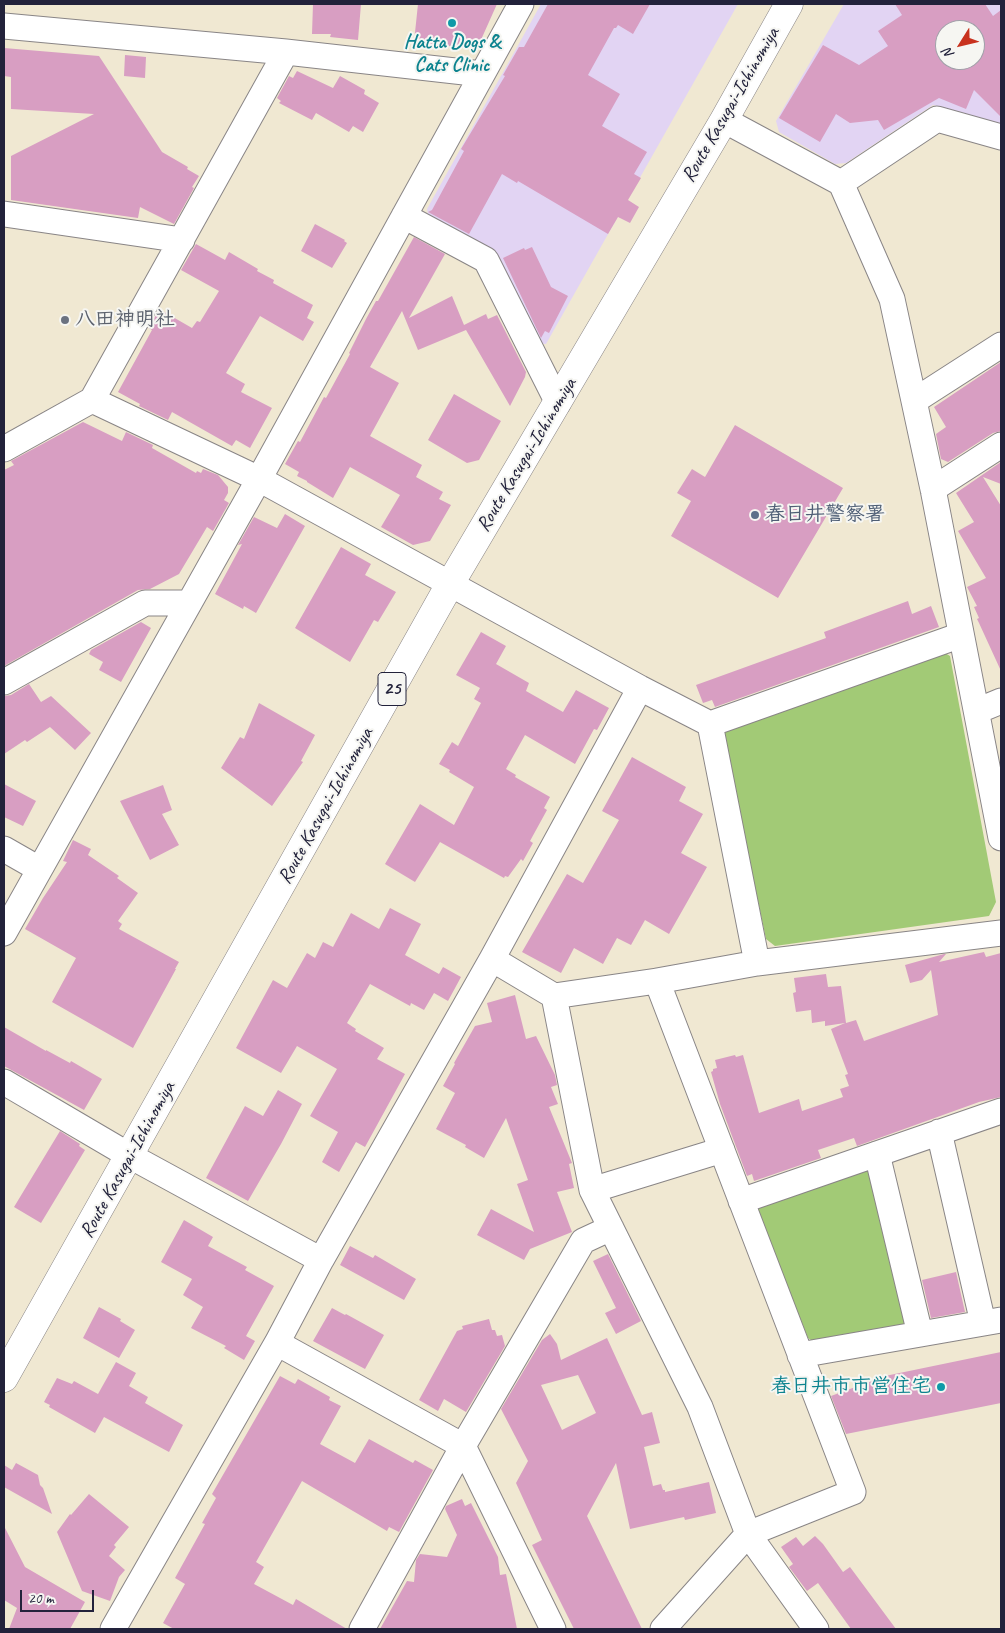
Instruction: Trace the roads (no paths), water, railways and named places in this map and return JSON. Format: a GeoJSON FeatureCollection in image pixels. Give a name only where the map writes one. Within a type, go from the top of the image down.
{"type":"FeatureCollection","features":[{"type":"Feature","properties":{"kind":"main road","name":"Route Kasugai-Ichinomiya"},"geometry":{"type":"LineString","coordinates":[[4,1378],[450,584],[724,120],[789,4]]}},
{"type":"Feature","properties":{"kind":"street"},"geometry":{"type":"LineString","coordinates":[[4,932],[521,4]]}},
{"type":"Feature","properties":{"kind":"street"},"geometry":{"type":"LineString","coordinates":[[4,26],[286,52],[482,74]]}},
{"type":"Feature","properties":{"kind":"street"},"geometry":{"type":"LineString","coordinates":[[4,449],[92,400],[286,52]]}},
{"type":"Feature","properties":{"kind":"street"},"geometry":{"type":"LineString","coordinates":[[841,184],[937,119],[1001,137]]}},
{"type":"Feature","properties":{"kind":"street"},"geometry":{"type":"LineString","coordinates":[[724,120],[841,184],[892,299],[933,489],[1001,838]]}},
{"type":"Feature","properties":{"kind":"street"},"geometry":{"type":"LineString","coordinates":[[4,214],[182,240]]}},
{"type":"Feature","properties":{"kind":"street"},"geometry":{"type":"LineString","coordinates":[[404,216],[486,260],[558,403]]}},
{"type":"Feature","properties":{"kind":"street"},"geometry":{"type":"LineString","coordinates":[[914,402],[1001,346]]}},
{"type":"Feature","properties":{"kind":"street"},"geometry":{"type":"LineString","coordinates":[[92,400],[258,479],[640,688],[710,724],[961,635]]}},
{"type":"Feature","properties":{"kind":"street"},"geometry":{"type":"LineString","coordinates":[[933,489],[1001,445]]}},
{"type":"Feature","properties":{"kind":"street"},"geometry":{"type":"LineString","coordinates":[[4,682],[145,603],[189,603]]}},
{"type":"Feature","properties":{"kind":"street"},"geometry":{"type":"LineString","coordinates":[[113,1629],[278,1343],[321,1260],[492,959],[640,688]]}},
{"type":"Feature","properties":{"kind":"street"},"geometry":{"type":"LineString","coordinates":[[977,711],[1001,700]]}},
{"type":"Feature","properties":{"kind":"street"},"geometry":{"type":"LineString","coordinates":[[710,724],[757,964]]}},
{"type":"Feature","properties":{"kind":"street"},"geometry":{"type":"LineString","coordinates":[[4,849],[39,869]]}},
{"type":"Feature","properties":{"kind":"street"},"geometry":{"type":"LineString","coordinates":[[492,959],[554,996],[757,964],[1001,933]]}},
{"type":"Feature","properties":{"kind":"street"},"geometry":{"type":"LineString","coordinates":[[657,981],[853,1492],[748,1534],[663,1629]]}},
{"type":"Feature","properties":{"kind":"street"},"geometry":{"type":"LineString","coordinates":[[554,996],[592,1190],[700,1408],[748,1534],[816,1629]]}},
{"type":"Feature","properties":{"kind":"street"},"geometry":{"type":"LineString","coordinates":[[4,1082],[130,1156],[321,1260]]}},
{"type":"Feature","properties":{"kind":"street"},"geometry":{"type":"LineString","coordinates":[[741,1201],[1001,1111]]}},
{"type":"Feature","properties":{"kind":"street"},"geometry":{"type":"LineString","coordinates":[[800,1355],[992,1321],[939,1132]]}},
{"type":"Feature","properties":{"kind":"street"},"geometry":{"type":"LineString","coordinates":[[592,1190],[722,1150]]}},
{"type":"Feature","properties":{"kind":"street"},"geometry":{"type":"LineString","coordinates":[[877,1154],[920,1334]]}},
{"type":"Feature","properties":{"kind":"street"},"geometry":{"type":"LineString","coordinates":[[362,1629],[463,1446],[583,1241],[611,1228]]}},
{"type":"Feature","properties":{"kind":"street"},"geometry":{"type":"LineString","coordinates":[[278,1343],[463,1446],[553,1629]]}},
{"type":"Feature","properties":{"kind":"place","name":"Hatta Dogs & Cats Clinic"},"geometry":{"type":"Point","coordinates":[452,23]}},
{"type":"Feature","properties":{"kind":"place","name":"八田神明社"},"geometry":{"type":"Point","coordinates":[65,320]}},
{"type":"Feature","properties":{"kind":"place","name":"春日井警察署"},"geometry":{"type":"Point","coordinates":[755,515]}},
{"type":"Feature","properties":{"kind":"place","name":"春日井市市営住宅"},"geometry":{"type":"Point","coordinates":[941,1387]}}]}
